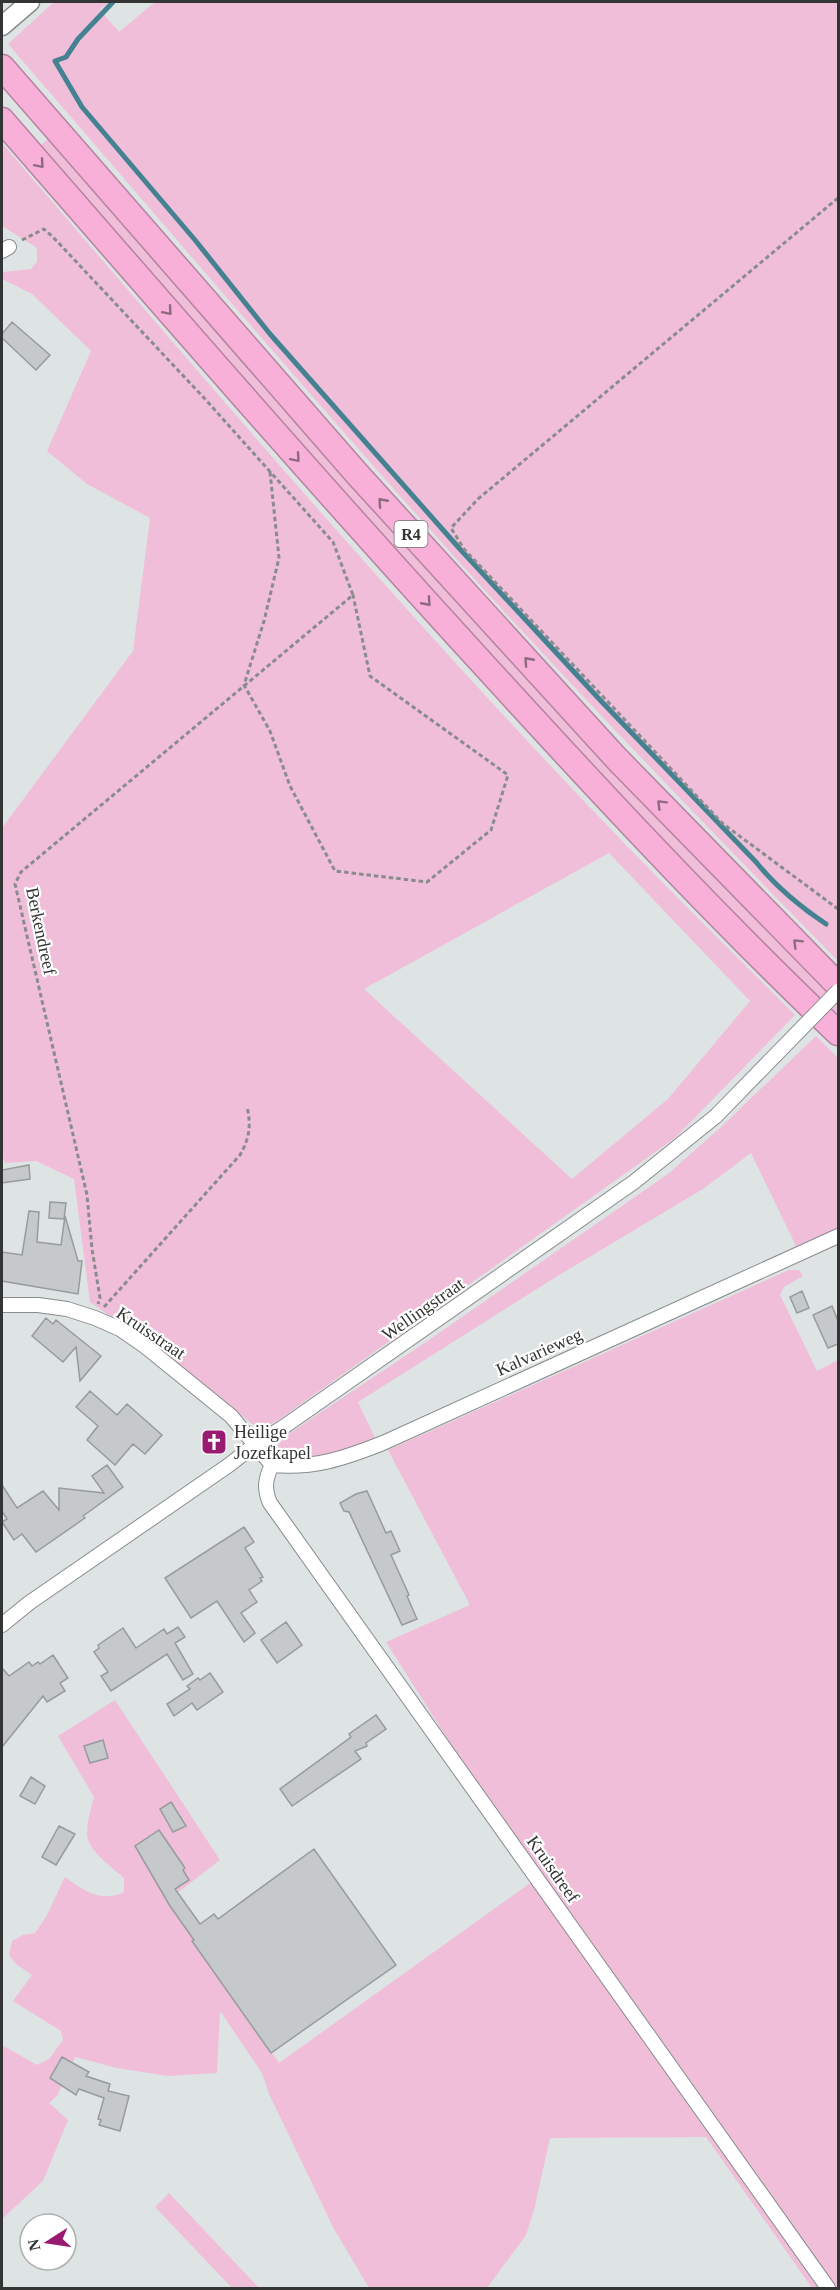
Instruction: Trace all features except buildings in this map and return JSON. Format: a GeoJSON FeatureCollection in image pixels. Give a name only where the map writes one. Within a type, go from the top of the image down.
{"type":"FeatureCollection","features":[{"type":"Feature","properties":{"kind":"highway","name":"R4"},"geometry":{"type":"LineString","coordinates":[[2,67],[358,476],[608,750],[838,985]]}},
{"type":"Feature","properties":{"kind":"highway","name":"R4"},"geometry":{"type":"LineString","coordinates":[[2,120],[332,499],[569,758],[714,911],[838,1033]]}},
{"type":"Feature","properties":{"kind":"street"},"geometry":{"type":"LineString","coordinates":[[2,26],[30,2]]}},
{"type":"Feature","properties":{"kind":"street","name":"Wellingstraat"},"geometry":{"type":"LineString","coordinates":[[2,1624],[229,1466],[256,1444],[634,1182],[716,1116],[838,991]]}},
{"type":"Feature","properties":{"kind":"street","name":"Kalvarieweg"},"geometry":{"type":"LineString","coordinates":[[272,1465],[299,1467],[320,1464],[353,1455],[383,1443],[838,1236]]}},
{"type":"Feature","properties":{"kind":"street","name":"Kruisstraat"},"geometry":{"type":"LineString","coordinates":[[2,1305],[38,1305],[67,1309],[120,1329],[146,1347],[231,1416],[256,1444]]}},
{"type":"Feature","properties":{"kind":"street"},"geometry":{"type":"LineString","coordinates":[[256,1444],[272,1465]]}},
{"type":"Feature","properties":{"kind":"street","name":"Kruisdreef"},"geometry":{"type":"LineString","coordinates":[[272,1465],[266,1477],[265,1492],[270,1503],[828,2289]]}},
{"type":"Feature","properties":{"kind":"path"},"geometry":{"type":"LineString","coordinates":[[838,198],[478,499],[450,528],[464,549],[722,823],[838,909]]}},
{"type":"Feature","properties":{"kind":"path"},"geometry":{"type":"LineString","coordinates":[[5,249],[44,230],[53,237],[205,399],[270,471],[333,542],[353,595],[370,676],[508,775],[491,830],[427,882],[335,871],[290,786],[270,732],[244,685],[264,621],[279,558],[270,471]]}},
{"type":"Feature","properties":{"kind":"path","name":"Berkendreef"},"geometry":{"type":"LineString","coordinates":[[95,1318],[100,1298],[92,1249],[87,1195],[15,884],[21,872],[353,595]]}},
{"type":"Feature","properties":{"kind":"path"},"geometry":{"type":"LineString","coordinates":[[95,1318],[117,1290],[240,1155],[248,1140],[250,1124],[247,1106]]}},
{"type":"Feature","properties":{"kind":"shaded area"},"geometry":{"type":"Polygon","coordinates":[[[54,2],[109,2],[100,10],[119,32],[155,2],[838,2],[838,961],[625,741],[436,537],[8,44],[54,2]]]}},
{"type":"Feature","properties":{"kind":"shaded area"},"geometry":{"type":"Polygon","coordinates":[[[49,138],[337,468],[533,685],[633,792],[838,1000],[838,1014],[690,869],[548,718],[355,506],[41,145],[49,138]]]}},
{"type":"Feature","properties":{"kind":"shaded area"},"geometry":{"type":"Polygon","coordinates":[[[2,143],[308,498],[464,672],[624,843],[795,1015],[675,1138],[267,1426],[255,1426],[153,1346],[90,1302],[74,1179],[36,1161],[5,1163],[2,1155],[2,828],[133,651],[150,518],[87,484],[47,451],[91,351],[32,294],[2,279],[3,272],[31,269],[37,262],[37,248],[2,226],[2,143]],[[609,853],[364,989],[572,1179],[668,1099],[750,1001],[609,853]]]}},
{"type":"Feature","properties":{"kind":"shaded area"},"geometry":{"type":"Polygon","coordinates":[[[816,1036],[838,1058],[838,1229],[797,1248],[751,1153],[703,1189],[551,1280],[358,1402],[376,1440],[341,1452],[312,1458],[299,1460],[280,1456],[278,1445],[287,1435],[426,1342],[668,1174],[720,1128],[816,1036]]]}},
{"type":"Feature","properties":{"kind":"shaded area"},"geometry":{"type":"Polygon","coordinates":[[[789,1270],[799,1270],[803,1276],[784,1287],[780,1295],[817,1371],[838,1360],[838,2288],[835,2288],[456,1752],[386,1642],[470,1605],[388,1450],[789,1270]]]}},
{"type":"Feature","properties":{"kind":"shaded area"},"geometry":{"type":"Polygon","coordinates":[[[115,1700],[220,1860],[167,1901],[279,2063],[533,1881],[821,2288],[812,2288],[706,2137],[550,2138],[526,2235],[487,2288],[369,2288],[334,2229],[269,2094],[262,2073],[220,2011],[217,2073],[168,2076],[117,2068],[75,2057],[57,2096],[49,2103],[68,2120],[43,2181],[2,2219],[2,2045],[37,2065],[49,2059],[63,2040],[61,2031],[13,2001],[32,1975],[16,1964],[9,1955],[12,1941],[23,1935],[35,1933],[46,1917],[65,1877],[86,1891],[100,1896],[124,1892],[124,1878],[90,1845],[87,1829],[94,1797],[58,1736],[115,1700]]]}},
{"type":"Feature","properties":{"kind":"shaded area"},"geometry":{"type":"Polygon","coordinates":[[[169,2193],[259,2288],[232,2288],[155,2207],[169,2193]]]}},
{"type":"Feature","properties":{"kind":"waterway"},"geometry":{"type":"LineString","coordinates":[[113,2],[78,39],[66,57],[55,61],[82,107],[195,240],[270,334],[459,548],[772,880],[826,924]]}},
{"type":"Feature","properties":{"kind":"place","name":"Heilige Jozefkapel"},"geometry":{"type":"Point","coordinates":[214,1442]}}]}
